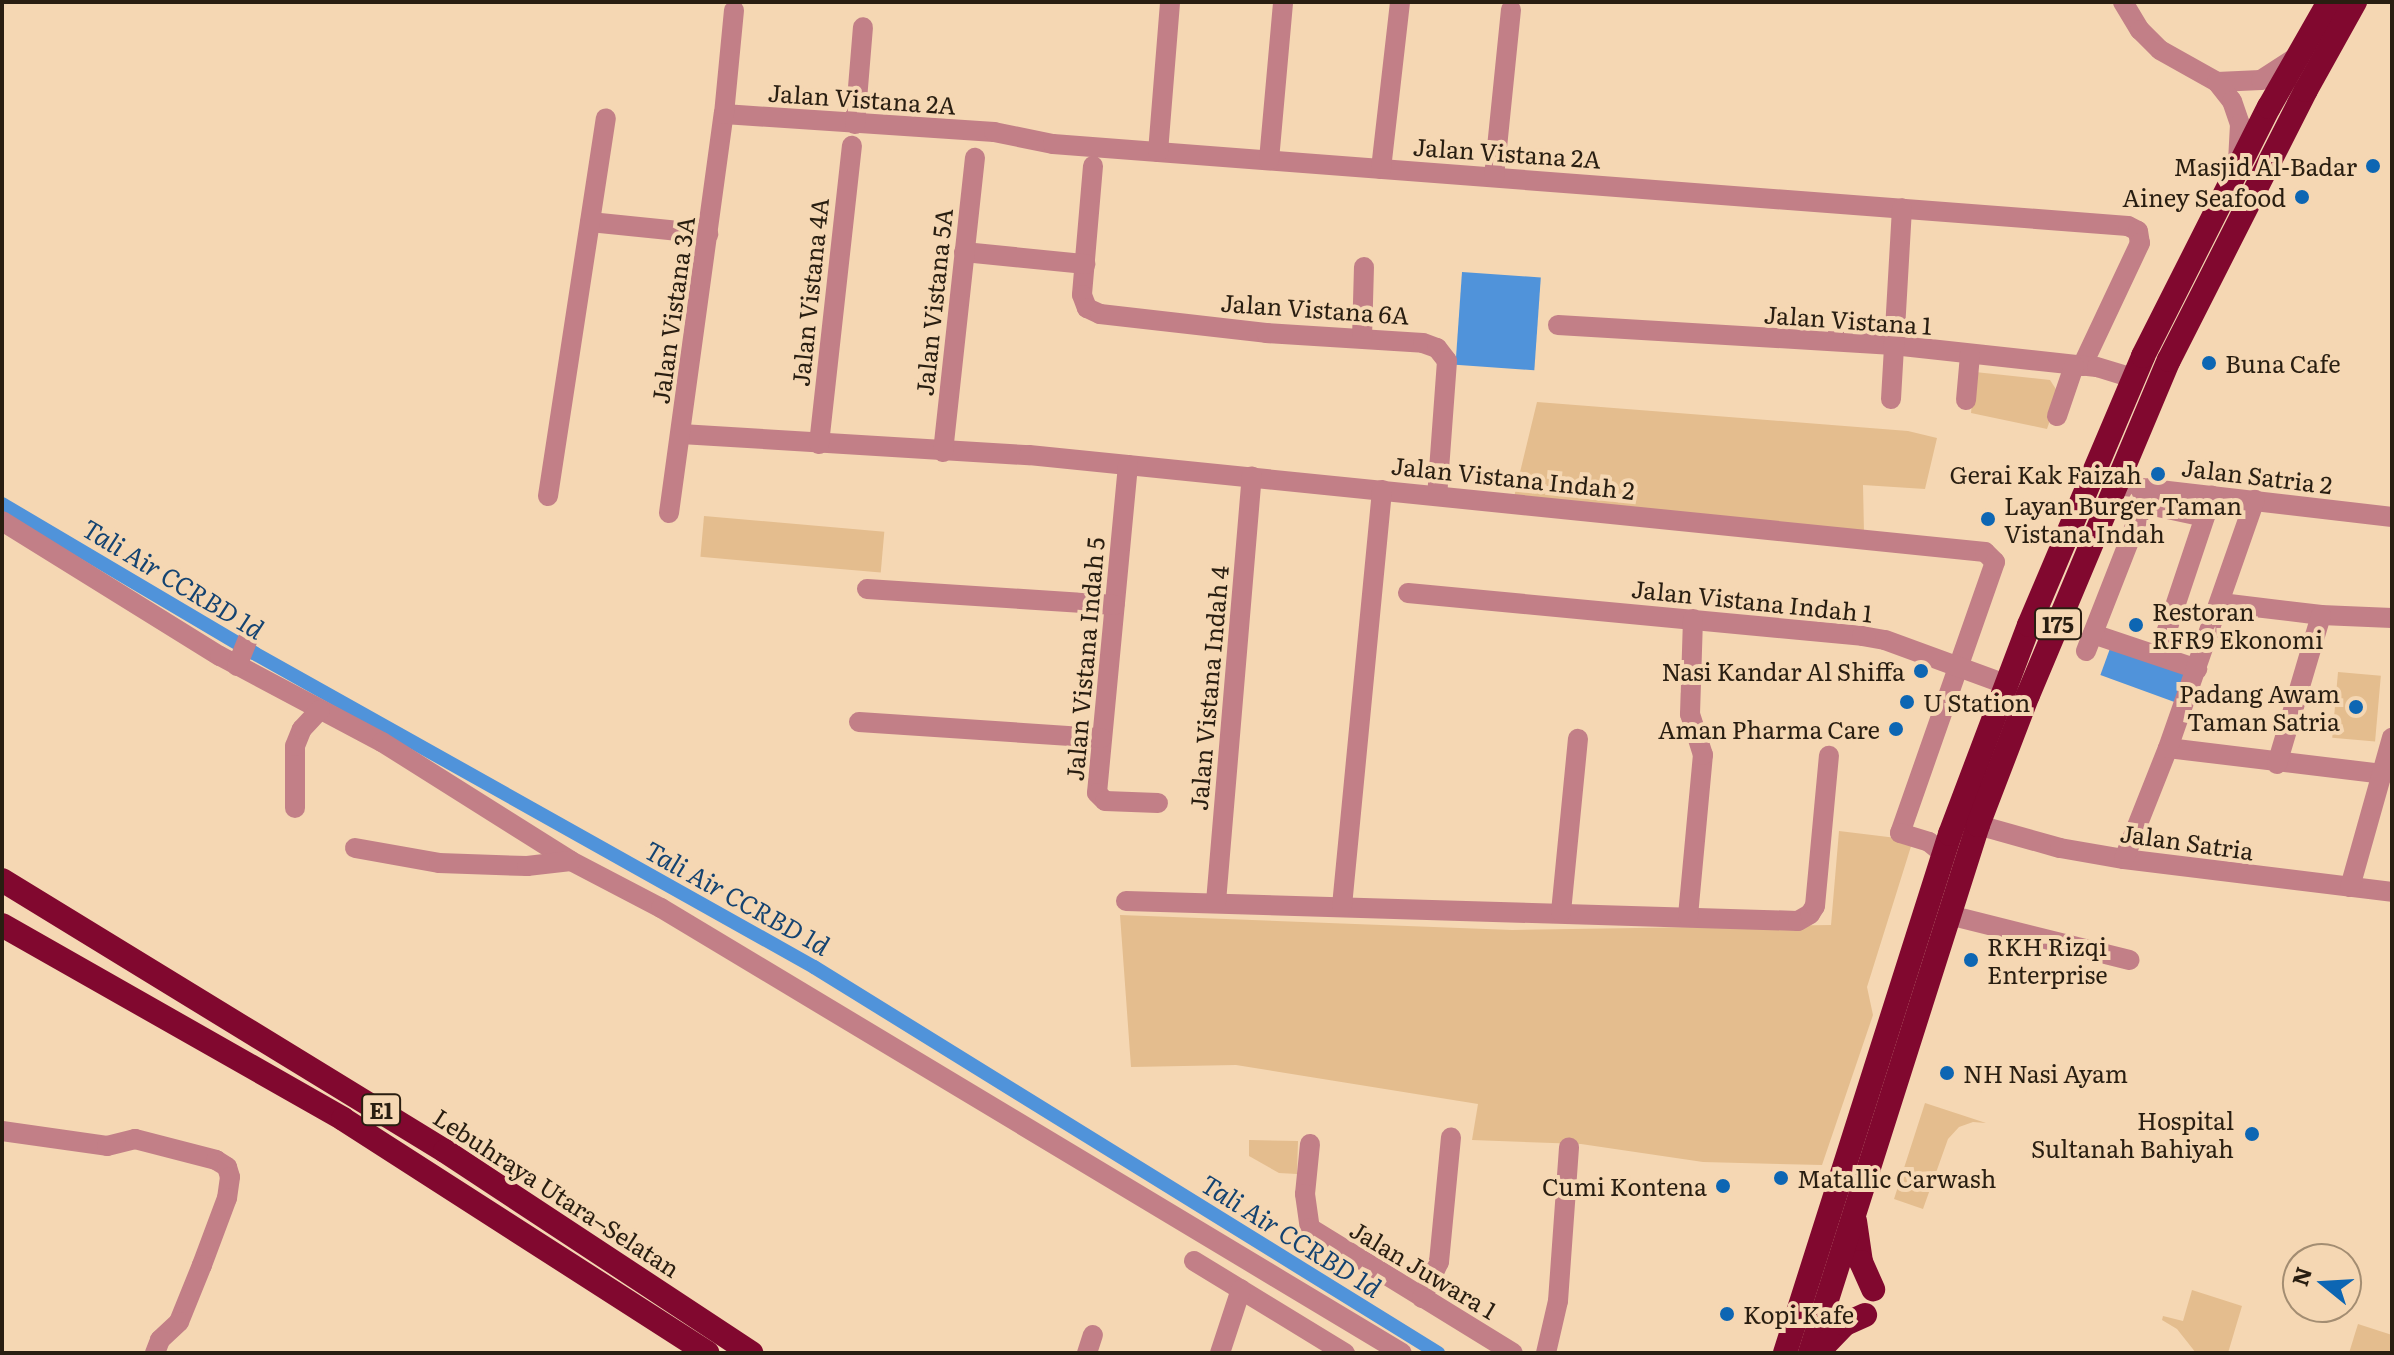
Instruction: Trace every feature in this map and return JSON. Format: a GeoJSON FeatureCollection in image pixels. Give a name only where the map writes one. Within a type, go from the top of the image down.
{"type":"FeatureCollection","features":[{"type":"Feature","properties":{"kind":"highway","name":"175"},"geometry":{"type":"LineString","coordinates":[[1785,1353],[1814,1298],[1944,854],[2005,684],[2133,378],[2231,181],[2329,2]]}},
{"type":"Feature","properties":{"kind":"highway","name":"175"},"geometry":{"type":"LineString","coordinates":[[1822,1272],[1854,1211],[1978,825],[2028,695],[2116,485],[2169,360],[2306,90],[2355,2]]}},
{"type":"Feature","properties":{"kind":"highway","name":"Lebuhraya Utara–Selatan"},"geometry":{"type":"LineString","coordinates":[[2,880],[433,1143],[751,1353]]}},
{"type":"Feature","properties":{"kind":"highway","name":"E1"},"geometry":{"type":"LineString","coordinates":[[2,925],[343,1119],[707,1353]]}},
{"type":"Feature","properties":{"kind":"highway"},"geometry":{"type":"LineString","coordinates":[[1854,1211],[1857,1244],[1873,1289]]}},
{"type":"Feature","properties":{"kind":"highway","name":"175"},"geometry":{"type":"LineString","coordinates":[[1810,1353],[1814,1298]]}},
{"type":"Feature","properties":{"kind":"highway"},"geometry":{"type":"LineString","coordinates":[[1817,1353],[1845,1324],[1865,1315]]}},
{"type":"Feature","properties":{"kind":"street"},"geometry":{"type":"LineString","coordinates":[[1158,152],[1170,2]]}},
{"type":"Feature","properties":{"kind":"street"},"geometry":{"type":"LineString","coordinates":[[1269,160],[1283,2]]}},
{"type":"Feature","properties":{"kind":"street"},"geometry":{"type":"LineString","coordinates":[[1381,169],[1400,2]]}},
{"type":"Feature","properties":{"kind":"street"},"geometry":{"type":"LineString","coordinates":[[2123,2],[2140,30],[2160,50],[2217,82],[2232,101],[2240,124],[2240,149],[2231,181]]}},
{"type":"Feature","properties":{"kind":"street","name":"Jalan Vistana 3A"},"geometry":{"type":"LineString","coordinates":[[669,513],[724,114],[734,10]]}},
{"type":"Feature","properties":{"kind":"street"},"geometry":{"type":"LineString","coordinates":[[1494,177],[1511,10]]}},
{"type":"Feature","properties":{"kind":"street"},"geometry":{"type":"LineString","coordinates":[[855,124],[863,27]]}},
{"type":"Feature","properties":{"kind":"street"},"geometry":{"type":"LineString","coordinates":[[2217,82],[2239,84],[2261,80],[2281,70],[2298,56]]}},
{"type":"Feature","properties":{"kind":"street","name":"Jalan Vistana 2A"},"geometry":{"type":"LineString","coordinates":[[724,114],[994,132],[1045,144],[2135,228],[2140,243],[2078,366]]}},
{"type":"Feature","properties":{"kind":"street"},"geometry":{"type":"LineString","coordinates":[[548,496],[606,118]]}},
{"type":"Feature","properties":{"kind":"street","name":"Jalan Vistana 4A"},"geometry":{"type":"LineString","coordinates":[[819,444],[852,146]]}},
{"type":"Feature","properties":{"kind":"street","name":"Jalan Vistana 5A"},"geometry":{"type":"LineString","coordinates":[[943,452],[975,158]]}},
{"type":"Feature","properties":{"kind":"street"},"geometry":{"type":"LineString","coordinates":[[964,252],[1085,264],[1093,166]]}},
{"type":"Feature","properties":{"kind":"street"},"geometry":{"type":"LineString","coordinates":[[1891,399],[1902,208]]}},
{"type":"Feature","properties":{"kind":"street"},"geometry":{"type":"LineString","coordinates":[[590,222],[708,234]]}},
{"type":"Feature","properties":{"kind":"street","name":"Jalan Vistana 6A"},"geometry":{"type":"LineString","coordinates":[[1085,264],[1082,295],[1087,308],[1100,314],[1266,333],[1423,343],[1437,348],[1447,361],[1437,496]]}},
{"type":"Feature","properties":{"kind":"street"},"geometry":{"type":"LineString","coordinates":[[1362,338],[1364,267]]}},
{"type":"Feature","properties":{"kind":"street","name":"Jalan Vistana 1"},"geometry":{"type":"LineString","coordinates":[[1558,325],[1893,345],[2078,366],[2133,378]]}},
{"type":"Feature","properties":{"kind":"street"},"geometry":{"type":"LineString","coordinates":[[1966,400],[1970,355]]}},
{"type":"Feature","properties":{"kind":"street"},"geometry":{"type":"LineString","coordinates":[[2057,416],[2078,366]]}},
{"type":"Feature","properties":{"kind":"street","name":"Jalan Vistana Indah 2"},"geometry":{"type":"LineString","coordinates":[[681,434],[1029,455],[1969,549],[1991,555],[1995,562],[1958,665]]}},
{"type":"Feature","properties":{"kind":"street","name":"Jalan Vistana Indah 5"},"geometry":{"type":"LineString","coordinates":[[1128,465],[1098,797],[1158,803]]}},
{"type":"Feature","properties":{"kind":"street","name":"Jalan Vistana Indah 4"},"geometry":{"type":"LineString","coordinates":[[1216,902],[1252,477]]}},
{"type":"Feature","properties":{"kind":"street","name":"Jalan Satria 2"},"geometry":{"type":"LineString","coordinates":[[2116,485],[2147,496],[2212,496],[2392,517]]}},
{"type":"Feature","properties":{"kind":"street"},"geometry":{"type":"LineString","coordinates":[[1342,906],[1382,490]]}},
{"type":"Feature","properties":{"kind":"street"},"geometry":{"type":"LineString","coordinates":[[2197,669],[2159,654],[2089,642],[2147,496],[2205,517]]}},
{"type":"Feature","properties":{"kind":"street"},"geometry":{"type":"LineString","coordinates":[[2159,654],[2212,496]]}},
{"type":"Feature","properties":{"kind":"street"},"geometry":{"type":"LineString","coordinates":[[2124,859],[2197,669],[2255,500]]}},
{"type":"Feature","properties":{"kind":"street"},"geometry":{"type":"LineString","coordinates":[[2,521],[244,649],[320,710],[430,771],[571,861],[661,908],[1402,1353]]}},
{"type":"Feature","properties":{"kind":"street"},"geometry":{"type":"LineString","coordinates":[[867,589],[1114,605]]}},
{"type":"Feature","properties":{"kind":"street","name":"Jalan Vistana Indah 1"},"geometry":{"type":"LineString","coordinates":[[1408,593],[1862,636],[1958,665],[2005,684]]}},
{"type":"Feature","properties":{"kind":"street"},"geometry":{"type":"LineString","coordinates":[[2221,603],[2321,615],[2392,618]]}},
{"type":"Feature","properties":{"kind":"street"},"geometry":{"type":"LineString","coordinates":[[2277,764],[2321,615]]}},
{"type":"Feature","properties":{"kind":"street"},"geometry":{"type":"LineString","coordinates":[[1688,916],[1703,755],[1692,724],[1689,691],[1693,619]]}},
{"type":"Feature","properties":{"kind":"street"},"geometry":{"type":"LineString","coordinates":[[1944,854],[1929,842],[1900,833],[1958,665]]}},
{"type":"Feature","properties":{"kind":"street"},"geometry":{"type":"LineString","coordinates":[[295,808],[294,754],[297,737],[320,710]]}},
{"type":"Feature","properties":{"kind":"street"},"geometry":{"type":"LineString","coordinates":[[859,722],[1101,738]]}},
{"type":"Feature","properties":{"kind":"street"},"geometry":{"type":"LineString","coordinates":[[2350,887],[2392,738]]}},
{"type":"Feature","properties":{"kind":"street"},"geometry":{"type":"LineString","coordinates":[[1561,912],[1578,739]]}},
{"type":"Feature","properties":{"kind":"street"},"geometry":{"type":"LineString","coordinates":[[2168,748],[2277,764],[2384,774]]}},
{"type":"Feature","properties":{"kind":"street"},"geometry":{"type":"LineString","coordinates":[[1126,901],[1798,921],[1810,914],[1817,891],[1829,756]]}},
{"type":"Feature","properties":{"kind":"street","name":"Jalan Satria"},"geometry":{"type":"LineString","coordinates":[[1978,825],[2060,848],[2124,859],[2392,892]]}},
{"type":"Feature","properties":{"kind":"street"},"geometry":{"type":"LineString","coordinates":[[355,848],[439,863],[527,866],[571,861]]}},
{"type":"Feature","properties":{"kind":"street"},"geometry":{"type":"LineString","coordinates":[[1949,915],[2129,960]]}},
{"type":"Feature","properties":{"kind":"street"},"geometry":{"type":"LineString","coordinates":[[2,1131],[107,1146],[135,1139],[216,1160],[227,1167],[230,1184],[211,1242],[179,1322],[160,1340],[155,1353]]}},
{"type":"Feature","properties":{"kind":"street"},"geometry":{"type":"LineString","coordinates":[[1422,1298],[1441,1255],[1451,1138]]}},
{"type":"Feature","properties":{"kind":"street","name":"Jalan Juwara 1"},"geometry":{"type":"LineString","coordinates":[[1310,1144],[1305,1194],[1310,1228],[1513,1353]]}},
{"type":"Feature","properties":{"kind":"street"},"geometry":{"type":"LineString","coordinates":[[1546,1353],[1558,1301],[1569,1147]]}},
{"type":"Feature","properties":{"kind":"street"},"geometry":{"type":"LineString","coordinates":[[1194,1261],[1345,1353]]}},
{"type":"Feature","properties":{"kind":"street"},"geometry":{"type":"LineString","coordinates":[[1220,1353],[1241,1289]]}},
{"type":"Feature","properties":{"kind":"shaded area"},"geometry":{"type":"Polygon","coordinates":[[[1975,372],[2050,380],[2059,394],[2047,429],[1971,413],[1975,372]]]}},
{"type":"Feature","properties":{"kind":"shaded area"},"geometry":{"type":"Polygon","coordinates":[[[1537,402],[1908,431],[1937,438],[1925,489],[1863,485],[1864,532],[1514,497],[1537,402]]]}},
{"type":"Feature","properties":{"kind":"shaded area"},"geometry":{"type":"Polygon","coordinates":[[[704,516],[884,532],[881,573],[700,557],[704,516]]]}},
{"type":"Feature","properties":{"kind":"shaded area","name":"Padang Awam Taman Satria"},"geometry":{"type":"Polygon","coordinates":[[[2338,672],[2381,676],[2375,741],[2332,738],[2338,672]]]}},
{"type":"Feature","properties":{"kind":"shaded area"},"geometry":{"type":"Polygon","coordinates":[[[1839,831],[1913,840],[1867,987],[1873,1015],[1822,1165],[1703,1162],[1581,1144],[1472,1140],[1478,1104],[1236,1065],[1131,1067],[1120,915],[1512,930],[1831,925],[1839,831]]]}},
{"type":"Feature","properties":{"kind":"shaded area"},"geometry":{"type":"Polygon","coordinates":[[[1925,1103],[1986,1123],[1973,1122],[1959,1127],[1948,1139],[1923,1209],[1894,1199],[1925,1103]]]}},
{"type":"Feature","properties":{"kind":"shaded area"},"geometry":{"type":"Polygon","coordinates":[[[1249,1140],[1298,1141],[1297,1174],[1279,1173],[1249,1156],[1249,1140]]]}},
{"type":"Feature","properties":{"kind":"shaded area"},"geometry":{"type":"Polygon","coordinates":[[[2192,1290],[2242,1306],[2228,1353],[2196,1353],[2177,1329],[2162,1320],[2163,1316],[2183,1321],[2192,1290]]]}},
{"type":"Feature","properties":{"kind":"shaded area"},"geometry":{"type":"Polygon","coordinates":[[[2358,1324],[2392,1335],[2392,1353],[2349,1353],[2358,1324]]]}},
{"type":"Feature","properties":{"kind":"water"},"geometry":{"type":"Polygon","coordinates":[[[1462,272],[1541,278],[1534,370],[1456,365],[1462,272]]]}},
{"type":"Feature","properties":{"kind":"water"},"geometry":{"type":"Polygon","coordinates":[[[2112,643],[2188,671],[2176,703],[2100,675],[2112,643]]]}},
{"type":"Feature","properties":{"kind":"waterway","name":"Tali Air CCRBD 1d"},"geometry":{"type":"LineString","coordinates":[[2,504],[254,653],[814,967],[1438,1353]]}},
{"type":"Feature","properties":{"kind":"place","name":"Masjid Al-Badar"},"geometry":{"type":"Point","coordinates":[2373,166]}},
{"type":"Feature","properties":{"kind":"place","name":"Ainey Seafood"},"geometry":{"type":"Point","coordinates":[2302,197]}},
{"type":"Feature","properties":{"kind":"place","name":"Buna Cafe"},"geometry":{"type":"Point","coordinates":[2209,363]}},
{"type":"Feature","properties":{"kind":"place","name":"Gerai Kak Faizah"},"geometry":{"type":"Point","coordinates":[2158,474]}},
{"type":"Feature","properties":{"kind":"place","name":"Layan Burger Taman Vistana Indah"},"geometry":{"type":"Point","coordinates":[1988,519]}},
{"type":"Feature","properties":{"kind":"place","name":"Restoran RFR9 Ekonomi"},"geometry":{"type":"Point","coordinates":[2136,625]}},
{"type":"Feature","properties":{"kind":"place","name":"Nasi Kandar Al Shiffa"},"geometry":{"type":"Point","coordinates":[1921,671]}},
{"type":"Feature","properties":{"kind":"place","name":"U Station"},"geometry":{"type":"Point","coordinates":[1907,702]}},
{"type":"Feature","properties":{"kind":"place","name":"Padang Awam Taman Satria"},"geometry":{"type":"Point","coordinates":[2356,707]}},
{"type":"Feature","properties":{"kind":"place","name":"Aman Pharma Care"},"geometry":{"type":"Point","coordinates":[1896,729]}},
{"type":"Feature","properties":{"kind":"place","name":"RKH Rizqi Enterprise"},"geometry":{"type":"Point","coordinates":[1971,960]}},
{"type":"Feature","properties":{"kind":"place","name":"NH Nasi Ayam"},"geometry":{"type":"Point","coordinates":[1947,1073]}},
{"type":"Feature","properties":{"kind":"place","name":"Hospital Sultanah Bahiyah"},"geometry":{"type":"Point","coordinates":[2252,1134]}},
{"type":"Feature","properties":{"kind":"place","name":"Matallic Carwash"},"geometry":{"type":"Point","coordinates":[1781,1178]}},
{"type":"Feature","properties":{"kind":"place","name":"Cumi Kontena"},"geometry":{"type":"Point","coordinates":[1723,1186]}},
{"type":"Feature","properties":{"kind":"place","name":"Kopi Kafe"},"geometry":{"type":"Point","coordinates":[1727,1314]}}]}
